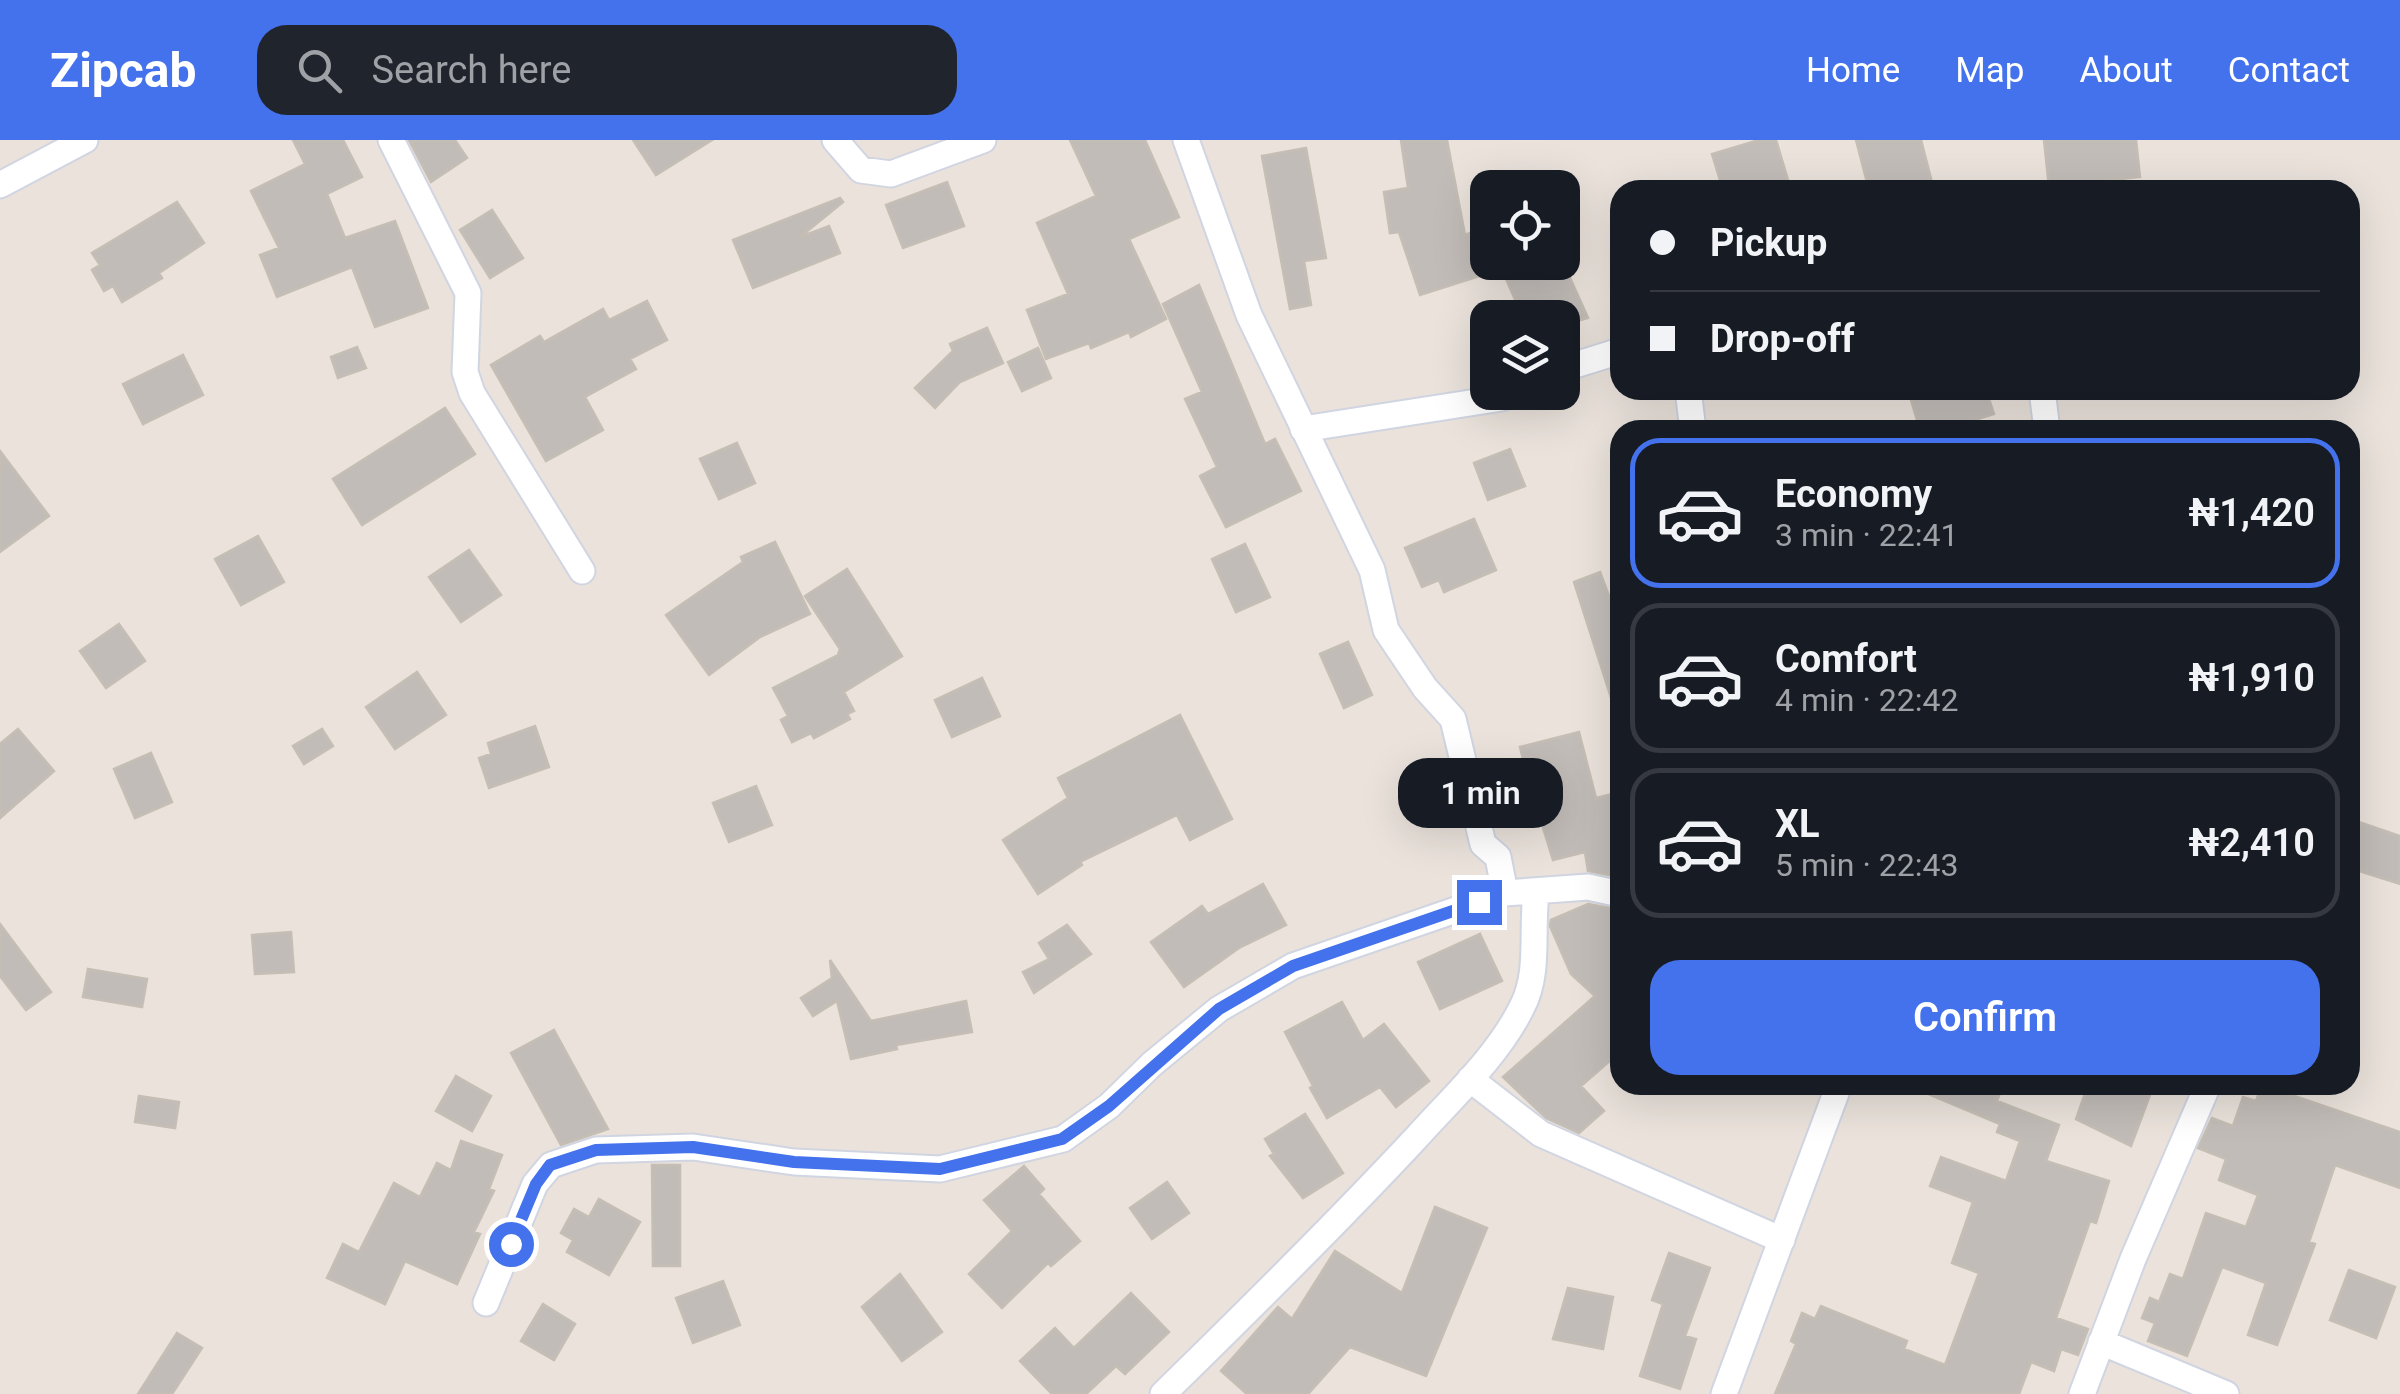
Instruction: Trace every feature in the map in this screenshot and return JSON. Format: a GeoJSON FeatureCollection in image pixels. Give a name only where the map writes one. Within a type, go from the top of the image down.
{"type":"FeatureCollection","features":[{"type":"Feature","properties":{"kind":"street"},"geometry":{"type":"LineString","coordinates":[[0,184],[85,140]]}},
{"type":"Feature","properties":{"kind":"street"},"geometry":{"type":"LineString","coordinates":[[391,140],[468,293],[466,372],[472,394],[582,571]]}},
{"type":"Feature","properties":{"kind":"street"},"geometry":{"type":"LineString","coordinates":[[835,140],[861,170],[891,174],[983,140]]}},
{"type":"Feature","properties":{"kind":"street"},"geometry":{"type":"LineString","coordinates":[[1186,140],[1249,315],[1372,570],[1386,630],[1425,688],[1453,719],[1483,844],[1498,857],[1505,894]]}},
{"type":"Feature","properties":{"kind":"street"},"geometry":{"type":"LineString","coordinates":[[1580,363],[1610,354]]}},
{"type":"Feature","properties":{"kind":"street"},"geometry":{"type":"LineString","coordinates":[[1303,429],[1470,400]]}},
{"type":"Feature","properties":{"kind":"street"},"geometry":{"type":"LineString","coordinates":[[486,1303],[536,1184],[550,1165],[596,1150],[693,1147],[794,1162],[940,1169],[1062,1139],[1109,1106],[1219,1009],[1293,966],[1505,894],[1588,888],[1610,892]]}},
{"type":"Feature","properties":{"kind":"street"},"geometry":{"type":"LineString","coordinates":[[1162,1394],[1335,1226],[1470,1079],[1522,1007],[1534,968],[1531,937],[1536,894]]}},
{"type":"Feature","properties":{"kind":"street"},"geometry":{"type":"LineString","coordinates":[[1470,1079],[1542,1134],[1782,1240]]}},
{"type":"Feature","properties":{"kind":"street"},"geometry":{"type":"LineString","coordinates":[[1724,1394],[1835,1095]]}},
{"type":"Feature","properties":{"kind":"street"},"geometry":{"type":"LineString","coordinates":[[2082,1394],[2198,1095]]}},
{"type":"Feature","properties":{"kind":"street"},"geometry":{"type":"LineString","coordinates":[[2101,1342],[2226,1394]]}},
{"type":"Feature","properties":{"kind":"building"},"geometry":{"type":"Polygon","coordinates":[[[293,140],[343,140],[362,177],[327,194],[345,238],[395,221],[428,308],[375,327],[352,267],[277,297],[260,255],[279,248],[251,191],[305,164],[293,140]]]}},
{"type":"Feature","properties":{"kind":"building"},"geometry":{"type":"Polygon","coordinates":[[[409,140],[455,140],[467,158],[431,182],[409,140]]]}},
{"type":"Feature","properties":{"kind":"building"},"geometry":{"type":"Polygon","coordinates":[[[633,140],[712,140],[656,175],[633,140]]]}},
{"type":"Feature","properties":{"kind":"building"},"geometry":{"type":"Polygon","coordinates":[[[1070,140],[1145,140],[1179,217],[1129,239],[1166,319],[1131,337],[1129,332],[1091,348],[1089,343],[1046,359],[1027,310],[1068,294],[1037,223],[1096,196],[1070,140]]]}},
{"type":"Feature","properties":{"kind":"building"},"geometry":{"type":"Polygon","coordinates":[[[1401,140],[1447,140],[1465,235],[1470,233],[1470,279],[1420,295],[1399,232],[1390,233],[1384,192],[1408,188],[1401,140]]]}},
{"type":"Feature","properties":{"kind":"building"},"geometry":{"type":"Polygon","coordinates":[[[1759,140],[1776,140],[1788,180],[1720,180],[1712,154],[1759,140]]]}},
{"type":"Feature","properties":{"kind":"building"},"geometry":{"type":"Polygon","coordinates":[[[1856,140],[1921,140],[1931,180],[1866,180],[1856,140]]]}},
{"type":"Feature","properties":{"kind":"building"},"geometry":{"type":"Polygon","coordinates":[[[2044,140],[2136,140],[2140,177],[2048,180],[2044,140]]]}},
{"type":"Feature","properties":{"kind":"building"},"geometry":{"type":"Polygon","coordinates":[[[1306,148],[1326,258],[1304,261],[1311,305],[1290,309],[1262,156],[1306,148]]]}},
{"type":"Feature","properties":{"kind":"building"},"geometry":{"type":"Polygon","coordinates":[[[947,182],[964,226],[903,248],[886,205],[947,182]]]}},
{"type":"Feature","properties":{"kind":"building"},"geometry":{"type":"Polygon","coordinates":[[[840,198],[843,202],[800,237],[829,226],[840,253],[753,288],[733,240],[840,198]]]}},
{"type":"Feature","properties":{"kind":"building"},"geometry":{"type":"Polygon","coordinates":[[[177,202],[204,243],[159,273],[162,278],[122,302],[113,286],[104,291],[92,270],[100,265],[92,253],[177,202]]]}},
{"type":"Feature","properties":{"kind":"building"},"geometry":{"type":"Polygon","coordinates":[[[492,210],[523,258],[490,278],[460,230],[492,210]]]}},
{"type":"Feature","properties":{"kind":"building"},"geometry":{"type":"Polygon","coordinates":[[[1506,280],[1571,280],[1580,300],[1515,300],[1506,280]]]}},
{"type":"Feature","properties":{"kind":"building"},"geometry":{"type":"Polygon","coordinates":[[[1199,285],[1265,444],[1275,439],[1301,491],[1226,527],[1200,476],[1217,467],[1185,399],[1202,392],[1163,304],[1199,285]]]}},
{"type":"Feature","properties":{"kind":"building"},"geometry":{"type":"Polygon","coordinates":[[[1580,300],[1588,318],[1580,320],[1580,300]]]}},
{"type":"Feature","properties":{"kind":"building"},"geometry":{"type":"Polygon","coordinates":[[[647,301],[667,340],[630,359],[636,369],[585,397],[603,430],[546,461],[491,365],[540,336],[544,342],[603,309],[609,320],[647,301]]]}},
{"type":"Feature","properties":{"kind":"building"},"geometry":{"type":"Polygon","coordinates":[[[987,328],[1003,363],[960,382],[935,408],[915,388],[953,351],[950,344],[987,328]]]}},
{"type":"Feature","properties":{"kind":"building"},"geometry":{"type":"Polygon","coordinates":[[[357,347],[366,368],[338,378],[331,357],[357,347]]]}},
{"type":"Feature","properties":{"kind":"building"},"geometry":{"type":"Polygon","coordinates":[[[1038,348],[1051,378],[1022,391],[1008,362],[1038,348]]]}},
{"type":"Feature","properties":{"kind":"building"},"geometry":{"type":"Polygon","coordinates":[[[183,355],[203,395],[143,424],[123,384],[183,355]]]}},
{"type":"Feature","properties":{"kind":"building"},"geometry":{"type":"Polygon","coordinates":[[[1911,400],[1989,400],[1994,414],[1975,420],[1917,420],[1911,400]]]}},
{"type":"Feature","properties":{"kind":"building"},"geometry":{"type":"Polygon","coordinates":[[[445,408],[475,454],[362,525],[333,479],[445,408]]]}},
{"type":"Feature","properties":{"kind":"building"},"geometry":{"type":"Polygon","coordinates":[[[737,443],[755,483],[719,499],[700,459],[737,443]]]}},
{"type":"Feature","properties":{"kind":"building"},"geometry":{"type":"Polygon","coordinates":[[[1510,449],[1525,486],[1488,500],[1474,463],[1510,449]]]}},
{"type":"Feature","properties":{"kind":"building"},"geometry":{"type":"Polygon","coordinates":[[[0,451],[49,516],[0,552],[0,451]]]}},
{"type":"Feature","properties":{"kind":"building"},"geometry":{"type":"Polygon","coordinates":[[[1474,519],[1496,570],[1444,592],[1439,580],[1422,587],[1405,548],[1474,519]]]}},
{"type":"Feature","properties":{"kind":"building"},"geometry":{"type":"Polygon","coordinates":[[[258,536],[284,582],[241,605],[215,559],[258,536]]]}},
{"type":"Feature","properties":{"kind":"building"},"geometry":{"type":"Polygon","coordinates":[[[775,542],[810,614],[760,637],[709,675],[666,615],[743,562],[741,557],[775,542]]]}},
{"type":"Feature","properties":{"kind":"building"},"geometry":{"type":"Polygon","coordinates":[[[1245,544],[1270,597],[1236,612],[1212,559],[1245,544]]]}},
{"type":"Feature","properties":{"kind":"building"},"geometry":{"type":"Polygon","coordinates":[[[469,550],[501,595],[461,622],[429,577],[469,550]]]}},
{"type":"Feature","properties":{"kind":"building"},"geometry":{"type":"Polygon","coordinates":[[[847,569],[902,656],[844,692],[854,711],[847,714],[850,719],[814,738],[811,733],[792,742],[781,720],[788,716],[773,688],[838,655],[840,649],[805,596],[847,569]]]}},
{"type":"Feature","properties":{"kind":"building"},"geometry":{"type":"Polygon","coordinates":[[[1600,572],[1610,598],[1610,694],[1574,582],[1600,572]]]}},
{"type":"Feature","properties":{"kind":"building"},"geometry":{"type":"Polygon","coordinates":[[[119,624],[145,661],[106,688],[80,651],[119,624]]]}},
{"type":"Feature","properties":{"kind":"building"},"geometry":{"type":"Polygon","coordinates":[[[1348,642],[1372,695],[1344,708],[1320,654],[1348,642]]]}},
{"type":"Feature","properties":{"kind":"building"},"geometry":{"type":"Polygon","coordinates":[[[417,672],[446,715],[395,749],[366,707],[417,672]]]}},
{"type":"Feature","properties":{"kind":"building"},"geometry":{"type":"Polygon","coordinates":[[[982,678],[1000,716],[952,737],[935,700],[982,678]]]}},
{"type":"Feature","properties":{"kind":"building"},"geometry":{"type":"Polygon","coordinates":[[[1180,715],[1232,819],[1190,840],[1177,815],[1080,862],[1082,865],[1038,894],[1003,840],[1068,798],[1058,778],[1180,715]]]}},
{"type":"Feature","properties":{"kind":"building"},"geometry":{"type":"Polygon","coordinates":[[[535,726],[549,767],[489,788],[479,758],[491,754],[488,743],[535,726]]]}},
{"type":"Feature","properties":{"kind":"building"},"geometry":{"type":"Polygon","coordinates":[[[18,729],[54,771],[0,818],[0,744],[18,729]]]}},
{"type":"Feature","properties":{"kind":"building"},"geometry":{"type":"Polygon","coordinates":[[[322,729],[333,746],[304,764],[293,746],[322,729]]]}},
{"type":"Feature","properties":{"kind":"building"},"geometry":{"type":"Polygon","coordinates":[[[1579,732],[1596,798],[1610,794],[1610,875],[1588,871],[1585,852],[1553,860],[1520,747],[1579,732]]]}},
{"type":"Feature","properties":{"kind":"building"},"geometry":{"type":"Polygon","coordinates":[[[151,753],[172,802],[135,818],[114,769],[151,753]]]}},
{"type":"Feature","properties":{"kind":"building"},"geometry":{"type":"Polygon","coordinates":[[[756,786],[772,825],[729,842],[713,803],[756,786]]]}},
{"type":"Feature","properties":{"kind":"building"},"geometry":{"type":"Polygon","coordinates":[[[2360,822],[2400,836],[2400,884],[2360,871],[2360,822]]]}},
{"type":"Feature","properties":{"kind":"building"},"geometry":{"type":"Polygon","coordinates":[[[1263,884],[1286,925],[1239,948],[1184,987],[1151,942],[1202,906],[1208,914],[1263,884]]]}},
{"type":"Feature","properties":{"kind":"building"},"geometry":{"type":"Polygon","coordinates":[[[1588,904],[1610,908],[1610,1061],[1581,1086],[1604,1111],[1579,1133],[1546,1118],[1503,1077],[1595,996],[1571,974],[1550,926],[1551,920],[1588,904]]]}},
{"type":"Feature","properties":{"kind":"building"},"geometry":{"type":"Polygon","coordinates":[[[0,924],[51,992],[26,1010],[0,976],[0,924]]]}},
{"type":"Feature","properties":{"kind":"building"},"geometry":{"type":"Polygon","coordinates":[[[1067,925],[1091,954],[1034,993],[1023,972],[1049,959],[1039,943],[1067,925]]]}},
{"type":"Feature","properties":{"kind":"building"},"geometry":{"type":"Polygon","coordinates":[[[291,932],[294,972],[255,974],[252,935],[291,932]]]}},
{"type":"Feature","properties":{"kind":"building"},"geometry":{"type":"Polygon","coordinates":[[[1480,934],[1502,981],[1440,1009],[1418,962],[1480,934]]]}},
{"type":"Feature","properties":{"kind":"building"},"geometry":{"type":"Polygon","coordinates":[[[830,960],[871,1021],[966,1001],[972,1032],[896,1045],[897,1049],[851,1059],[837,1001],[813,1016],[801,998],[832,978],[830,960]]]}},
{"type":"Feature","properties":{"kind":"building"},"geometry":{"type":"Polygon","coordinates":[[[88,969],[147,979],[142,1007],[83,997],[88,969]]]}},
{"type":"Feature","properties":{"kind":"building"},"geometry":{"type":"Polygon","coordinates":[[[1342,1002],[1363,1040],[1384,1024],[1429,1081],[1396,1107],[1380,1087],[1327,1118],[1310,1088],[1313,1086],[1285,1032],[1342,1002]]]}},
{"type":"Feature","properties":{"kind":"building"},"geometry":{"type":"Polygon","coordinates":[[[554,1030],[608,1129],[561,1145],[511,1053],[554,1030]]]}},
{"type":"Feature","properties":{"kind":"building"},"geometry":{"type":"Polygon","coordinates":[[[456,1076],[491,1096],[472,1131],[436,1111],[456,1076]]]}},
{"type":"Feature","properties":{"kind":"building"},"geometry":{"type":"Polygon","coordinates":[[[1931,1095],[1999,1095],[1997,1101],[2059,1125],[2046,1161],[2109,1181],[2096,1223],[2090,1221],[2056,1318],[2088,1329],[2078,1355],[2061,1349],[2054,1371],[2031,1362],[2019,1394],[1775,1394],[1796,1344],[1791,1341],[1802,1313],[1815,1319],[1821,1306],[1907,1341],[1904,1349],[1945,1365],[1979,1273],[1952,1263],[1973,1202],[1930,1186],[1941,1157],[2006,1181],[2020,1141],[1997,1132],[2000,1124],[1931,1095]]]}},
{"type":"Feature","properties":{"kind":"building"},"geometry":{"type":"Polygon","coordinates":[[[2084,1095],[2150,1095],[2131,1146],[2076,1119],[2084,1095]]]}},
{"type":"Feature","properties":{"kind":"building"},"geometry":{"type":"Polygon","coordinates":[[[2258,1095],[2291,1095],[2400,1132],[2400,1188],[2335,1165],[2309,1242],[2315,1244],[2277,1345],[2248,1335],[2266,1283],[2222,1267],[2187,1356],[2148,1341],[2155,1323],[2142,1318],[2150,1298],[2159,1302],[2170,1274],[2183,1279],[2206,1213],[2246,1227],[2258,1195],[2219,1180],[2226,1159],[2198,1148],[2212,1118],[2233,1126],[2243,1097],[2256,1101],[2258,1095]]]}},
{"type":"Feature","properties":{"kind":"building"},"geometry":{"type":"Polygon","coordinates":[[[139,1096],[179,1102],[175,1128],[135,1122],[139,1096]]]}},
{"type":"Feature","properties":{"kind":"building"},"geometry":{"type":"Polygon","coordinates":[[[1305,1114],[1343,1173],[1303,1198],[1270,1156],[1274,1154],[1265,1139],[1305,1114]]]}},
{"type":"Feature","properties":{"kind":"building"},"geometry":{"type":"Polygon","coordinates":[[[461,1141],[502,1155],[489,1189],[494,1191],[474,1232],[480,1234],[457,1284],[405,1261],[385,1304],[327,1278],[343,1244],[359,1252],[394,1183],[420,1197],[437,1163],[451,1170],[461,1141]]]}},
{"type":"Feature","properties":{"kind":"building"},"geometry":{"type":"Polygon","coordinates":[[[652,1165],[680,1165],[680,1266],[653,1266],[652,1165]]]}},
{"type":"Feature","properties":{"kind":"building"},"geometry":{"type":"Polygon","coordinates":[[[1024,1166],[1044,1189],[1039,1194],[1080,1241],[1051,1266],[1048,1263],[1002,1308],[969,1274],[1012,1231],[984,1200],[1024,1166]]]}},
{"type":"Feature","properties":{"kind":"building"},"geometry":{"type":"Polygon","coordinates":[[[1167,1182],[1189,1213],[1152,1239],[1130,1208],[1167,1182]]]}},
{"type":"Feature","properties":{"kind":"building"},"geometry":{"type":"Polygon","coordinates":[[[599,1199],[640,1222],[609,1275],[567,1252],[573,1240],[561,1233],[574,1209],[589,1217],[599,1199]]]}},
{"type":"Feature","properties":{"kind":"building"},"geometry":{"type":"Polygon","coordinates":[[[1435,1207],[1487,1228],[1426,1376],[1350,1347],[1308,1394],[1247,1394],[1221,1371],[1278,1307],[1292,1319],[1335,1251],[1402,1293],[1435,1207]]]}},
{"type":"Feature","properties":{"kind":"building"},"geometry":{"type":"Polygon","coordinates":[[[1669,1253],[1710,1268],[1685,1336],[1696,1339],[1680,1389],[1640,1376],[1663,1304],[1652,1300],[1669,1253]]]}},
{"type":"Feature","properties":{"kind":"building"},"geometry":{"type":"Polygon","coordinates":[[[2349,1270],[2395,1287],[2376,1338],[2330,1320],[2349,1270]]]}},
{"type":"Feature","properties":{"kind":"building"},"geometry":{"type":"Polygon","coordinates":[[[900,1274],[942,1332],[902,1361],[862,1307],[900,1274]]]}},
{"type":"Feature","properties":{"kind":"building"},"geometry":{"type":"Polygon","coordinates":[[[723,1281],[740,1325],[693,1343],[676,1298],[723,1281]]]}},
{"type":"Feature","properties":{"kind":"building"},"geometry":{"type":"Polygon","coordinates":[[[1568,1288],[1613,1297],[1603,1349],[1553,1339],[1568,1288]]]}},
{"type":"Feature","properties":{"kind":"building"},"geometry":{"type":"Polygon","coordinates":[[[1131,1293],[1169,1332],[1125,1374],[1116,1366],[1086,1394],[1052,1394],[1020,1361],[1055,1328],[1074,1348],[1131,1293]]]}},
{"type":"Feature","properties":{"kind":"building"},"geometry":{"type":"Polygon","coordinates":[[[543,1304],[575,1324],[554,1360],[521,1341],[543,1304]]]}},
{"type":"Feature","properties":{"kind":"building"},"geometry":{"type":"Polygon","coordinates":[[[177,1333],[202,1348],[172,1394],[138,1394],[177,1333]]]}},
{"type":"Feature","properties":{"kind":"route"},"geometry":{"type":"LineString","coordinates":[[511,1244],[536,1184],[550,1165],[596,1150],[693,1147],[794,1162],[940,1169],[1062,1139],[1109,1106],[1152,1064],[1219,1009],[1293,966],[1479,902]]}}]}
